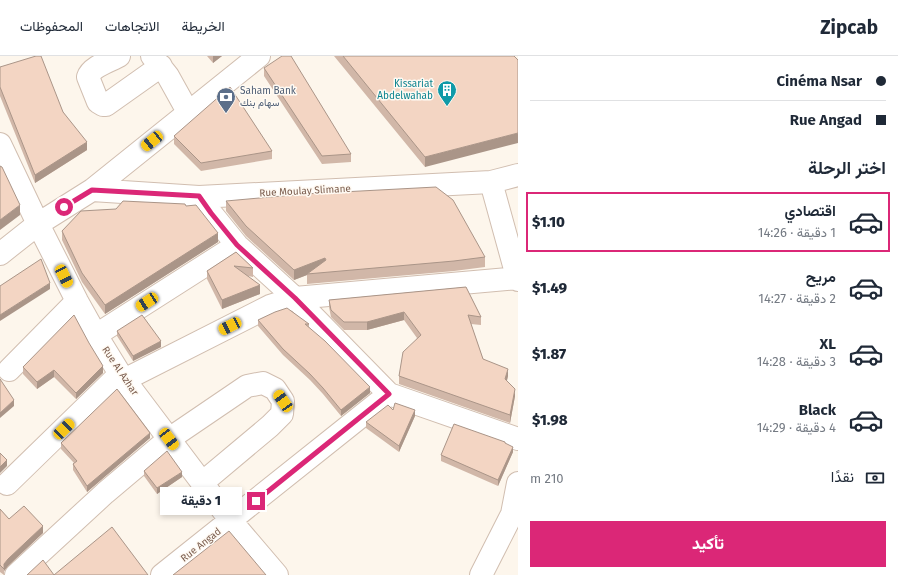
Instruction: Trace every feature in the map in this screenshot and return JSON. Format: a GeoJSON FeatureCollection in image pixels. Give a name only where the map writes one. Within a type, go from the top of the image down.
{"type":"FeatureCollection","features":[{"type":"Feature","properties":{"kind":"street"},"geometry":{"type":"LineString","coordinates":[[119,56],[94,69],[89,74],[88,77],[98,102],[106,105],[157,61],[168,76],[188,112]]}},
{"type":"Feature","properties":{"kind":"street"},"geometry":{"type":"LineString","coordinates":[[0,254],[38,224],[92,190],[259,56]]}},
{"type":"Feature","properties":{"kind":"street","name":"Rue Al Azhar"},"geometry":{"type":"LineString","coordinates":[[1,149],[77,301],[122,377],[231,521],[277,575]]}},
{"type":"Feature","properties":{"kind":"street","name":"Rue Moulay Slimane"},"geometry":{"type":"LineString","coordinates":[[92,190],[199,196],[491,182],[518,175]]}},
{"type":"Feature","properties":{"kind":"street"},"geometry":{"type":"LineString","coordinates":[[7,484],[122,377],[270,306],[295,298],[518,278],[491,182]]}},
{"type":"Feature","properties":{"kind":"street"},"geometry":{"type":"LineString","coordinates":[[199,196],[237,245],[295,298],[389,394],[518,439]]}},
{"type":"Feature","properties":{"kind":"street"},"geometry":{"type":"LineString","coordinates":[[96,335],[237,245]]}},
{"type":"Feature","properties":{"kind":"street"},"geometry":{"type":"LineString","coordinates":[[9,370],[77,301]]}},
{"type":"Feature","properties":{"kind":"street"},"geometry":{"type":"LineString","coordinates":[[16,575],[105,493],[169,439],[247,386],[263,383],[275,390],[283,401],[282,414],[270,426],[202,483]]}},
{"type":"Feature","properties":{"kind":"street","name":"Rue Angad"},"geometry":{"type":"LineString","coordinates":[[162,575],[389,394]]}},
{"type":"Feature","properties":{"kind":"street"},"geometry":{"type":"LineString","coordinates":[[481,575],[515,518],[518,483]]}},
{"type":"Feature","properties":{"kind":"building"},"geometry":{"type":"Polygon","coordinates":[[[36,56],[41,56],[63,112],[87,142],[35,175],[0,87],[0,67],[36,56]]]}},
{"type":"Feature","properties":{"kind":"building"},"geometry":{"type":"Polygon","coordinates":[[[282,56],[291,56],[351,154],[322,156],[264,68],[282,56]]]}},
{"type":"Feature","properties":{"kind":"building","name":"Kissariat Abdelwahab"},"geometry":{"type":"Polygon","coordinates":[[[343,56],[514,56],[518,60],[518,133],[425,157],[343,56]]]}},
{"type":"Feature","properties":{"kind":"building"},"geometry":{"type":"Polygon","coordinates":[[[230,87],[272,151],[201,163],[174,136],[230,87]]]}},
{"type":"Feature","properties":{"kind":"building"},"geometry":{"type":"Polygon","coordinates":[[[0,166],[2,167],[20,205],[0,220],[0,166]]]}},
{"type":"Feature","properties":{"kind":"building"},"geometry":{"type":"Polygon","coordinates":[[[436,187],[453,200],[485,257],[307,274],[326,260],[325,258],[294,270],[246,226],[226,201],[304,194],[436,187]]]}},
{"type":"Feature","properties":{"kind":"building"},"geometry":{"type":"Polygon","coordinates":[[[123,201],[185,204],[186,206],[196,205],[218,233],[105,305],[82,273],[62,231],[81,211],[116,209],[123,201]]]}},
{"type":"Feature","properties":{"kind":"building"},"geometry":{"type":"Polygon","coordinates":[[[236,252],[253,268],[234,266],[260,285],[222,300],[207,271],[236,252]]]}},
{"type":"Feature","properties":{"kind":"building"},"geometry":{"type":"Polygon","coordinates":[[[41,259],[50,283],[0,315],[0,286],[41,259]]]}},
{"type":"Feature","properties":{"kind":"building"},"geometry":{"type":"Polygon","coordinates":[[[466,287],[481,317],[468,315],[483,359],[508,369],[505,379],[515,389],[510,415],[399,376],[403,352],[421,335],[404,312],[367,322],[344,322],[331,310],[329,300],[466,287]]]}},
{"type":"Feature","properties":{"kind":"building"},"geometry":{"type":"Polygon","coordinates":[[[287,308],[309,324],[305,324],[325,341],[370,387],[341,410],[323,388],[283,349],[258,320],[287,308]]]}},
{"type":"Feature","properties":{"kind":"building"},"geometry":{"type":"Polygon","coordinates":[[[74,315],[103,366],[76,393],[54,370],[37,382],[23,367],[74,315]]]}},
{"type":"Feature","properties":{"kind":"building"},"geometry":{"type":"Polygon","coordinates":[[[142,315],[161,341],[133,356],[117,331],[142,315]]]}},
{"type":"Feature","properties":{"kind":"building"},"geometry":{"type":"Polygon","coordinates":[[[0,379],[14,400],[0,413],[0,379]]]}},
{"type":"Feature","properties":{"kind":"building"},"geometry":{"type":"Polygon","coordinates":[[[117,389],[150,433],[87,486],[73,464],[77,461],[61,443],[117,389]]]}},
{"type":"Feature","properties":{"kind":"building"},"geometry":{"type":"Polygon","coordinates":[[[395,403],[415,410],[399,446],[366,422],[388,405],[393,410],[395,403]]]}},
{"type":"Feature","properties":{"kind":"building"},"geometry":{"type":"Polygon","coordinates":[[[454,424],[505,442],[513,447],[498,480],[441,455],[454,424]]]}},
{"type":"Feature","properties":{"kind":"building"},"geometry":{"type":"Polygon","coordinates":[[[167,451],[182,472],[157,488],[144,471],[167,451]]]}},
{"type":"Feature","properties":{"kind":"building"},"geometry":{"type":"Polygon","coordinates":[[[0,453],[7,460],[0,467],[0,453]]]}},
{"type":"Feature","properties":{"kind":"building"},"geometry":{"type":"Polygon","coordinates":[[[24,506],[43,526],[8,559],[4,564],[4,569],[0,565],[0,509],[9,519],[24,506]]]}},
{"type":"Feature","properties":{"kind":"building"},"geometry":{"type":"Polygon","coordinates":[[[112,527],[148,575],[54,575],[112,527]]]}},
{"type":"Feature","properties":{"kind":"building"},"geometry":{"type":"Polygon","coordinates":[[[229,531],[266,575],[173,575],[229,531]]]}},
{"type":"Feature","properties":{"kind":"building"},"geometry":{"type":"Polygon","coordinates":[[[43,560],[54,575],[27,575],[43,560]]]}},
{"type":"Feature","properties":{"kind":"place","name":"Kissariat Abdelwahab"},"geometry":{"type":"Point","coordinates":[447,107]}},
{"type":"Feature","properties":{"kind":"place","name":"Saham Bank سهام بنك"},"geometry":{"type":"Point","coordinates":[226,114]}},
{"type":"Feature","properties":{"kind":"route"},"geometry":{"type":"LineString","coordinates":[[64,207],[92,190],[199,196],[237,245],[295,298],[389,394],[256,501]]}}]}
